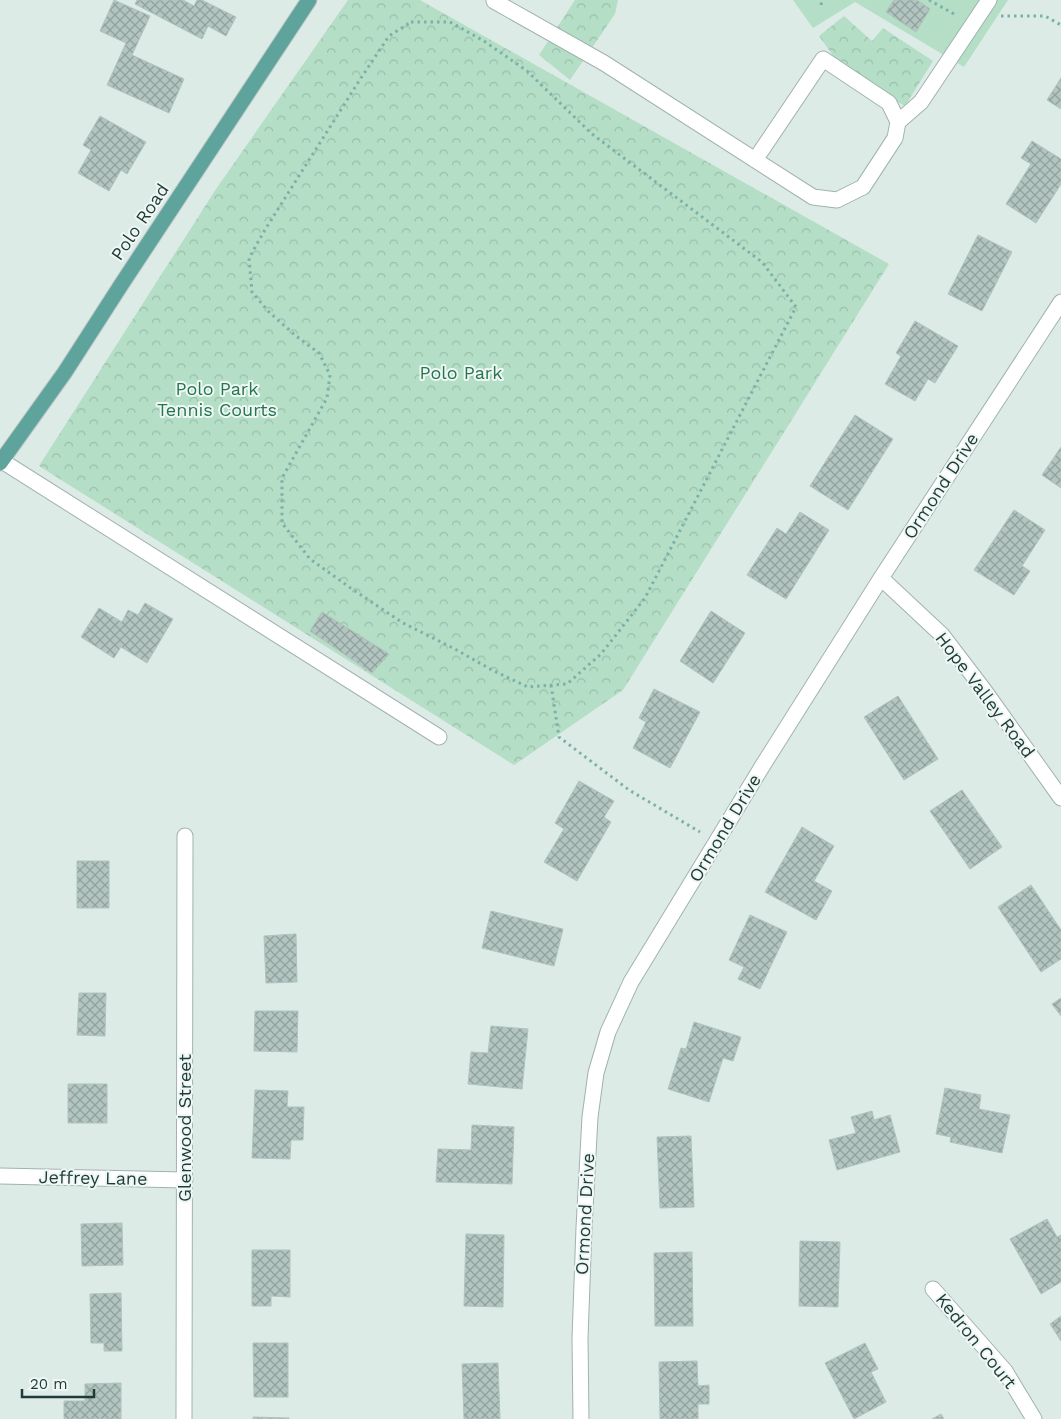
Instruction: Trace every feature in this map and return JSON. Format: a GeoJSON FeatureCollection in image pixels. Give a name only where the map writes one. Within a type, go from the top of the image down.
{"type":"FeatureCollection","features":[{"type":"Feature","properties":{"kind":"main road","name":"Polo Road"},"geometry":{"type":"LineString","coordinates":[[1,462],[65,372],[309,0]]}},
{"type":"Feature","properties":{"kind":"street"},"geometry":{"type":"LineString","coordinates":[[494,0],[604,63],[755,160],[813,197],[837,200],[863,187],[895,138],[898,122],[890,103],[823,59],[755,160]]}},
{"type":"Feature","properties":{"kind":"street"},"geometry":{"type":"LineString","coordinates":[[898,122],[921,102],[989,0]]}},
{"type":"Feature","properties":{"kind":"street","name":"Ormond Drive"},"geometry":{"type":"LineString","coordinates":[[582,1419],[580,1338],[590,1117],[596,1073],[608,1032],[631,982],[716,842],[881,578],[1061,302]]}},
{"type":"Feature","properties":{"kind":"street"},"geometry":{"type":"LineString","coordinates":[[1,462],[439,737]]}},
{"type":"Feature","properties":{"kind":"street","name":"Hope Valley Road"},"geometry":{"type":"LineString","coordinates":[[881,578],[942,635],[1061,798]]}},
{"type":"Feature","properties":{"kind":"street","name":"Glenwood Street"},"geometry":{"type":"LineString","coordinates":[[184,1419],[185,836]]}},
{"type":"Feature","properties":{"kind":"street","name":"Jeffrey Lane"},"geometry":{"type":"LineString","coordinates":[[0,1176],[185,1180]]}},
{"type":"Feature","properties":{"kind":"street","name":"Kedron Court"},"geometry":{"type":"LineString","coordinates":[[933,1289],[1005,1371],[1034,1419]]}},
{"type":"Feature","properties":{"kind":"path"},"geometry":{"type":"LineString","coordinates":[[822,0],[822,5]]}},
{"type":"Feature","properties":{"kind":"path"},"geometry":{"type":"LineString","coordinates":[[411,22],[450,22],[484,41],[526,71],[592,134],[762,262],[796,307],[645,598],[601,654],[567,684],[551,685],[528,687],[402,623],[310,559],[282,523],[282,478],[327,398],[330,375],[318,353],[268,311],[252,292],[249,258],[271,220],[388,36],[411,22]]}},
{"type":"Feature","properties":{"kind":"path"},"geometry":{"type":"LineString","coordinates":[[551,685],[559,737],[629,790],[716,842]]}},
{"type":"Feature","properties":{"kind":"green space","name":"Polo Park"},"geometry":{"type":"Polygon","coordinates":[[[348,0],[420,0],[889,264],[623,690],[514,765],[39,466],[216,189],[348,0]]]}},
{"type":"Feature","properties":{"kind":"green space"},"geometry":{"type":"Polygon","coordinates":[[[575,0],[618,0],[615,14],[570,80],[539,55],[575,0]]]}},
{"type":"Feature","properties":{"kind":"green space"},"geometry":{"type":"Polygon","coordinates":[[[793,0],[1008,0],[964,67],[855,2],[813,28],[793,0]]]}},
{"type":"Feature","properties":{"kind":"green space"},"geometry":{"type":"Polygon","coordinates":[[[844,16],[872,41],[883,28],[933,61],[905,106],[855,78],[841,67],[819,36],[844,16]]]}},
{"type":"Feature","properties":{"kind":"building"},"geometry":{"type":"Polygon","coordinates":[[[114,0],[150,16],[132,55],[184,79],[169,113],[107,85],[126,43],[100,31],[114,0]]]}},
{"type":"Feature","properties":{"kind":"building"},"geometry":{"type":"Polygon","coordinates":[[[137,0],[183,0],[194,6],[197,0],[202,0],[236,17],[226,36],[208,26],[202,39],[135,4],[137,0]]]}},
{"type":"Feature","properties":{"kind":"building"},"geometry":{"type":"Polygon","coordinates":[[[894,0],[917,0],[930,9],[916,32],[886,12],[894,0]]]}},
{"type":"Feature","properties":{"kind":"building"},"geometry":{"type":"Polygon","coordinates":[[[1061,78],[1061,109],[1047,100],[1061,78]]]}},
{"type":"Feature","properties":{"kind":"building"},"geometry":{"type":"Polygon","coordinates":[[[100,116],[146,142],[127,174],[121,170],[109,191],[78,173],[91,150],[83,145],[100,116]]]}},
{"type":"Feature","properties":{"kind":"building"},"geometry":{"type":"Polygon","coordinates":[[[1032,141],[1061,159],[1061,184],[1036,223],[1006,204],[1031,164],[1021,158],[1032,141]]]}},
{"type":"Feature","properties":{"kind":"building"},"geometry":{"type":"Polygon","coordinates":[[[978,235],[1012,252],[982,311],[948,294],[978,235]]]}},
{"type":"Feature","properties":{"kind":"building"},"geometry":{"type":"Polygon","coordinates":[[[915,321],[958,346],[935,383],[928,379],[915,401],[885,384],[901,356],[896,353],[915,321]]]}},
{"type":"Feature","properties":{"kind":"building"},"geometry":{"type":"Polygon","coordinates":[[[855,415],[893,439],[848,510],[810,486],[855,415]]]}},
{"type":"Feature","properties":{"kind":"building"},"geometry":{"type":"Polygon","coordinates":[[[1061,447],[1061,488],[1042,475],[1061,447]]]}},
{"type":"Feature","properties":{"kind":"building"},"geometry":{"type":"Polygon","coordinates":[[[1014,510],[1045,530],[1022,566],[1030,571],[1014,595],[974,570],[1014,510]]]}},
{"type":"Feature","properties":{"kind":"building"},"geometry":{"type":"Polygon","coordinates":[[[800,512],[829,530],[786,599],[747,575],[777,528],[786,534],[800,512]]]}},
{"type":"Feature","properties":{"kind":"building"},"geometry":{"type":"Polygon","coordinates":[[[145,603],[173,619],[147,663],[121,647],[114,658],[81,637],[99,608],[122,622],[128,610],[138,615],[145,603]]]}},
{"type":"Feature","properties":{"kind":"building"},"geometry":{"type":"Polygon","coordinates":[[[711,611],[745,633],[713,683],[680,661],[711,611]]]}},
{"type":"Feature","properties":{"kind":"building"},"geometry":{"type":"Polygon","coordinates":[[[322,612],[389,654],[372,673],[310,631],[322,612]]]}},
{"type":"Feature","properties":{"kind":"building"},"geometry":{"type":"Polygon","coordinates":[[[654,689],[700,712],[670,768],[633,748],[646,722],[639,718],[654,689]]]}},
{"type":"Feature","properties":{"kind":"building"},"geometry":{"type":"Polygon","coordinates":[[[898,696],[938,759],[904,780],[864,717],[898,696]]]}},
{"type":"Feature","properties":{"kind":"building"},"geometry":{"type":"Polygon","coordinates":[[[579,781],[614,801],[604,817],[611,822],[577,881],[544,862],[564,829],[555,823],[579,781]]]}},
{"type":"Feature","properties":{"kind":"building"},"geometry":{"type":"Polygon","coordinates":[[[962,790],[1002,847],[970,869],[930,811],[962,790]]]}},
{"type":"Feature","properties":{"kind":"building"},"geometry":{"type":"Polygon","coordinates":[[[802,827],[834,846],[814,881],[832,891],[816,920],[765,892],[802,827]]]}},
{"type":"Feature","properties":{"kind":"building"},"geometry":{"type":"Polygon","coordinates":[[[77,861],[109,861],[109,908],[77,908],[77,861]]]}},
{"type":"Feature","properties":{"kind":"building"},"geometry":{"type":"Polygon","coordinates":[[[1031,885],[1061,930],[1061,959],[1041,972],[998,907],[1031,885]]]}},
{"type":"Feature","properties":{"kind":"building"},"geometry":{"type":"Polygon","coordinates":[[[491,911],[563,929],[554,966],[482,948],[491,911]]]}},
{"type":"Feature","properties":{"kind":"building"},"geometry":{"type":"Polygon","coordinates":[[[750,915],[787,932],[760,989],[738,979],[744,967],[729,960],[750,915]]]}},
{"type":"Feature","properties":{"kind":"building"},"geometry":{"type":"Polygon","coordinates":[[[296,934],[297,982],[266,983],[264,936],[296,934]]]}},
{"type":"Feature","properties":{"kind":"building"},"geometry":{"type":"Polygon","coordinates":[[[79,993],[106,993],[105,1036],[77,1035],[79,993]]]}},
{"type":"Feature","properties":{"kind":"building"},"geometry":{"type":"Polygon","coordinates":[[[1061,998],[1061,1016],[1052,1004],[1061,998]]]}},
{"type":"Feature","properties":{"kind":"building"},"geometry":{"type":"Polygon","coordinates":[[[255,1011],[298,1011],[297,1052],[254,1051],[255,1011]]]}},
{"type":"Feature","properties":{"kind":"building"},"geometry":{"type":"Polygon","coordinates":[[[694,1022],[741,1037],[733,1061],[723,1058],[709,1102],[668,1089],[681,1048],[686,1049],[694,1022]]]}},
{"type":"Feature","properties":{"kind":"building"},"geometry":{"type":"Polygon","coordinates":[[[491,1026],[528,1029],[522,1089],[468,1084],[471,1052],[488,1053],[491,1026]]]}},
{"type":"Feature","properties":{"kind":"building"},"geometry":{"type":"Polygon","coordinates":[[[68,1084],[107,1084],[107,1123],[68,1123],[68,1084]]]}},
{"type":"Feature","properties":{"kind":"building"},"geometry":{"type":"Polygon","coordinates":[[[945,1088],[981,1095],[979,1109],[1010,1115],[1002,1153],[950,1142],[951,1137],[936,1134],[945,1088]]]}},
{"type":"Feature","properties":{"kind":"building"},"geometry":{"type":"Polygon","coordinates":[[[255,1090],[288,1091],[287,1107],[304,1107],[303,1140],[291,1140],[290,1159],[252,1158],[255,1090]]]}},
{"type":"Feature","properties":{"kind":"building"},"geometry":{"type":"Polygon","coordinates":[[[872,1111],[874,1120],[890,1115],[900,1152],[837,1170],[829,1140],[856,1133],[851,1117],[872,1111]]]}},
{"type":"Feature","properties":{"kind":"building"},"geometry":{"type":"Polygon","coordinates":[[[472,1125],[514,1127],[512,1184],[436,1182],[438,1149],[471,1150],[472,1125]]]}},
{"type":"Feature","properties":{"kind":"building"},"geometry":{"type":"Polygon","coordinates":[[[691,1136],[694,1207],[660,1208],[657,1137],[691,1136]]]}},
{"type":"Feature","properties":{"kind":"building"},"geometry":{"type":"Polygon","coordinates":[[[1047,1219],[1057,1237],[1061,1235],[1061,1282],[1041,1294],[1010,1239],[1047,1219]]]}},
{"type":"Feature","properties":{"kind":"building"},"geometry":{"type":"Polygon","coordinates":[[[122,1223],[123,1265],[82,1266],[81,1224],[122,1223]]]}},
{"type":"Feature","properties":{"kind":"building"},"geometry":{"type":"Polygon","coordinates":[[[466,1234],[504,1235],[503,1307],[464,1306],[466,1234]]]}},
{"type":"Feature","properties":{"kind":"building"},"geometry":{"type":"Polygon","coordinates":[[[800,1241],[840,1242],[838,1307],[799,1306],[800,1241]]]}},
{"type":"Feature","properties":{"kind":"building"},"geometry":{"type":"Polygon","coordinates":[[[252,1250],[290,1250],[290,1297],[271,1296],[271,1306],[252,1306],[252,1250]]]}},
{"type":"Feature","properties":{"kind":"building"},"geometry":{"type":"Polygon","coordinates":[[[692,1252],[693,1326],[655,1326],[654,1253],[692,1252]]]}},
{"type":"Feature","properties":{"kind":"building"},"geometry":{"type":"Polygon","coordinates":[[[121,1293],[122,1351],[104,1351],[104,1343],[91,1343],[90,1294],[121,1293]]]}},
{"type":"Feature","properties":{"kind":"building"},"geometry":{"type":"Polygon","coordinates":[[[1061,1316],[1061,1341],[1050,1324],[1061,1316]]]}},
{"type":"Feature","properties":{"kind":"building"},"geometry":{"type":"Polygon","coordinates":[[[253,1343],[288,1343],[288,1397],[254,1397],[253,1343]]]}},
{"type":"Feature","properties":{"kind":"building"},"geometry":{"type":"Polygon","coordinates":[[[865,1343],[878,1369],[871,1372],[886,1402],[854,1419],[825,1363],[865,1343]]]}},
{"type":"Feature","properties":{"kind":"building"},"geometry":{"type":"Polygon","coordinates":[[[697,1361],[698,1386],[709,1385],[709,1404],[698,1404],[698,1419],[660,1419],[659,1362],[697,1361]]]}},
{"type":"Feature","properties":{"kind":"building"},"geometry":{"type":"Polygon","coordinates":[[[498,1363],[500,1419],[464,1419],[462,1364],[498,1363]]]}},
{"type":"Feature","properties":{"kind":"building"},"geometry":{"type":"Polygon","coordinates":[[[121,1383],[121,1419],[64,1419],[64,1401],[85,1401],[85,1384],[121,1383]]]}},
{"type":"Feature","properties":{"kind":"building"},"geometry":{"type":"Polygon","coordinates":[[[941,1414],[944,1419],[932,1419],[941,1414]]]}},
{"type":"Feature","properties":{"kind":"building"},"geometry":{"type":"Polygon","coordinates":[[[253,1417],[289,1418],[289,1419],[253,1419],[253,1417]]]}},
{"type":"Feature","properties":{"kind":"park label","name":"Polo Park Tennis Courts"},"geometry":{"type":"Point","coordinates":[217,399]}}]}
